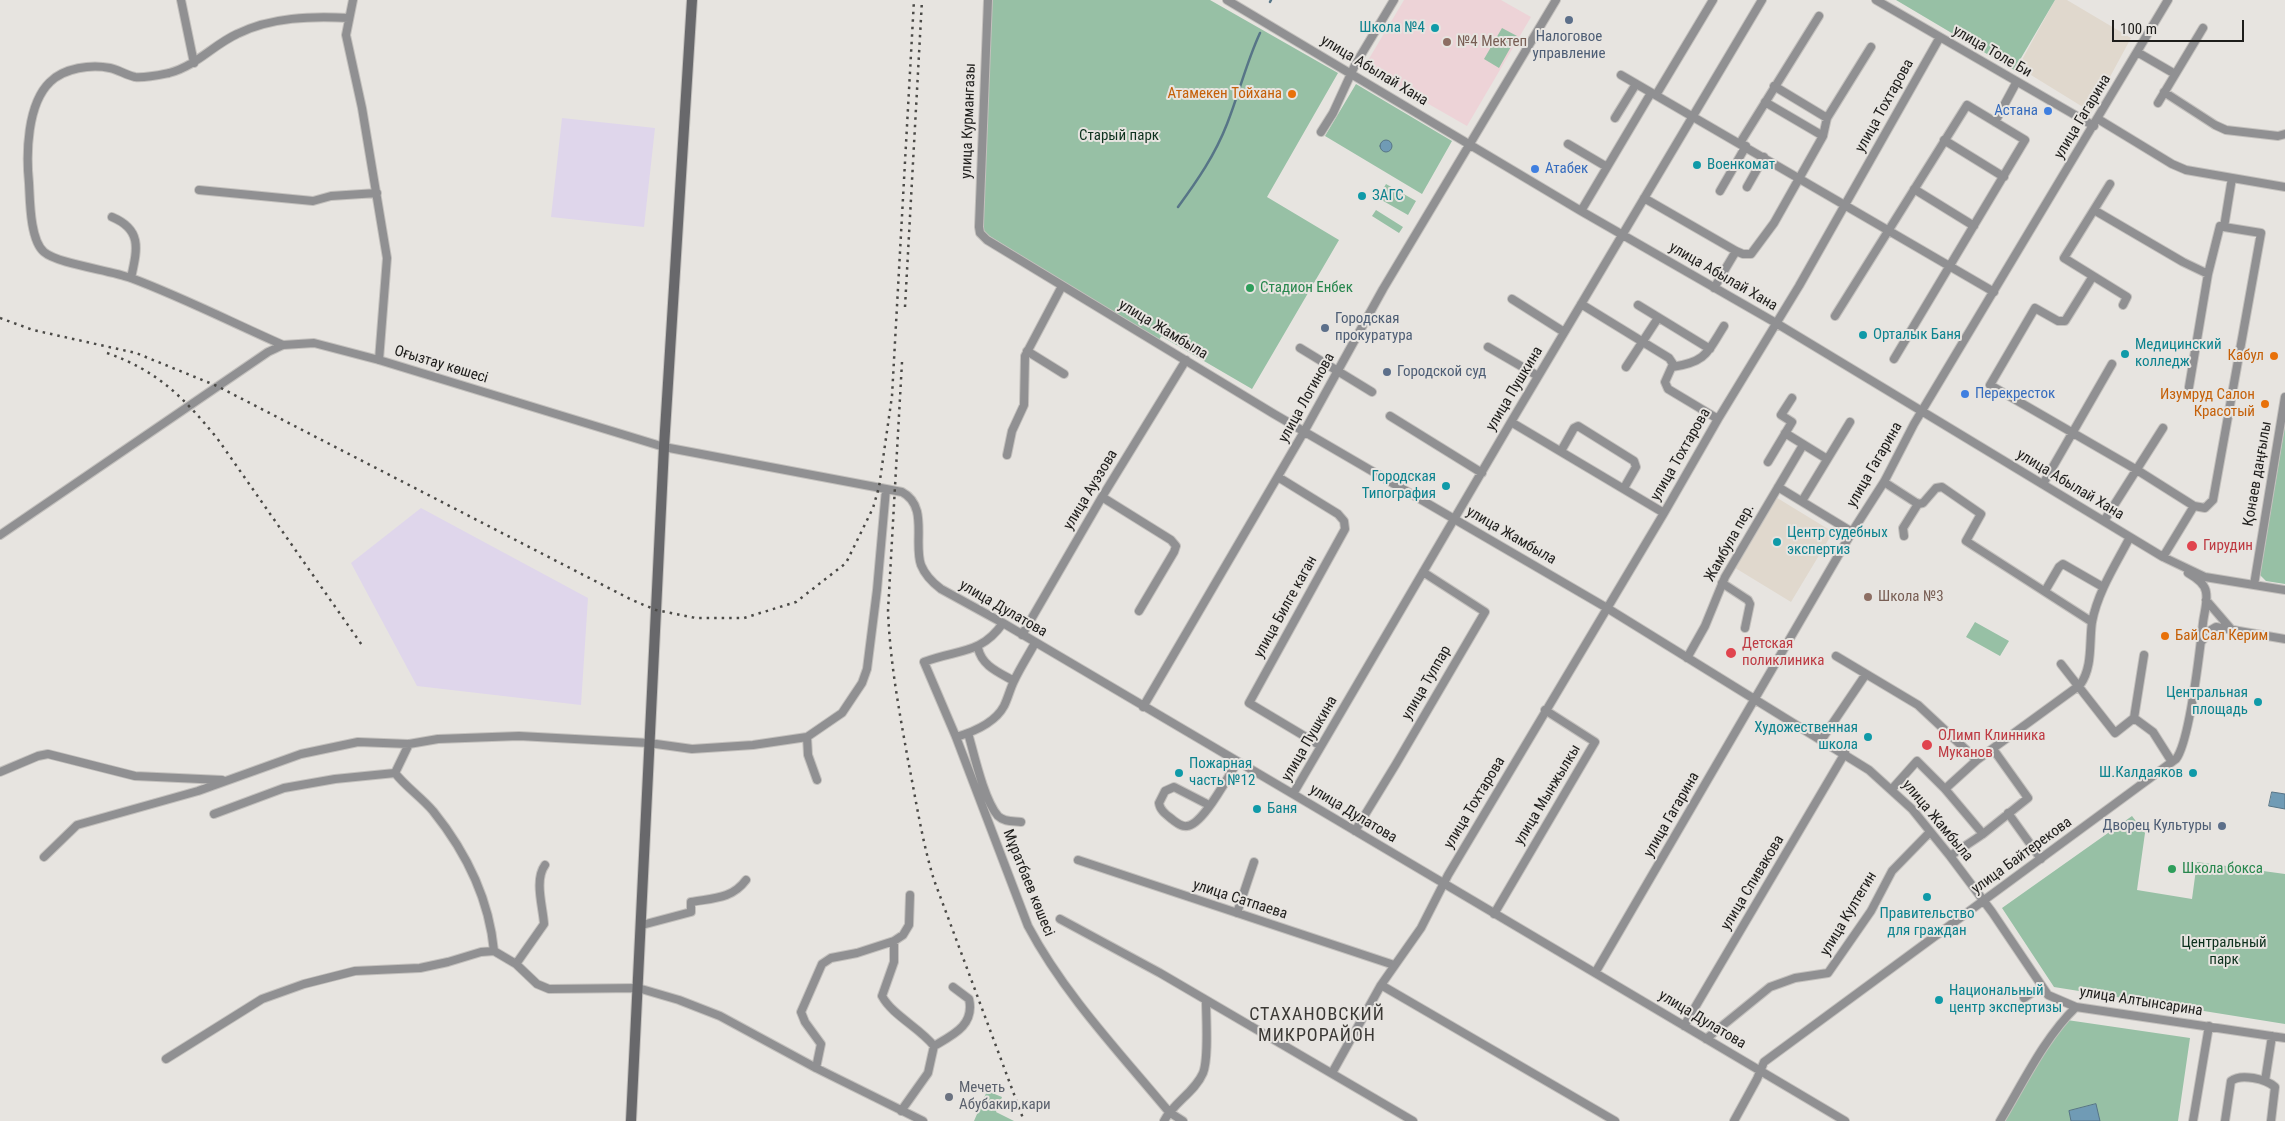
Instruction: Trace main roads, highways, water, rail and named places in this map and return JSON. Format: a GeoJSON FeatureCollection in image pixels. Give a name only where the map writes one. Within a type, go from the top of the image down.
{"type":"FeatureCollection","features":[{"type":"Feature","properties":{"kind":"water"},"geometry":{"type":"Polygon","coordinates":[[[1384,140],[1388,140],[1392,146],[1388,152],[1384,152],[1380,148],[1380,144],[1384,140]]]}},
{"type":"Feature","properties":{"kind":"water"},"geometry":{"type":"Polygon","coordinates":[[[2272,792],[2285,794],[2285,809],[2269,806],[2272,792]]]}},
{"type":"Feature","properties":{"kind":"water"},"geometry":{"type":"Polygon","coordinates":[[[2096,1104],[2100,1121],[2071,1121],[2069,1111],[2096,1104]]]}},
{"type":"Feature","properties":{"kind":"waterway"},"geometry":{"type":"LineString","coordinates":[[1178,207],[1217,146],[1260,33]]}},
{"type":"Feature","properties":{"kind":"railway"},"geometry":{"type":"LineString","coordinates":[[0,318],[33,330],[136,353],[217,386],[632,600],[656,610],[696,618],[744,618],[796,602],[846,563],[873,508],[879,487],[892,396],[914,0]]}},
{"type":"Feature","properties":{"kind":"railway"},"geometry":{"type":"LineString","coordinates":[[905,307],[922,0]]}},
{"type":"Feature","properties":{"kind":"railway"},"geometry":{"type":"LineString","coordinates":[[107,353],[125,360],[155,377],[181,398],[205,423],[364,648]]}},
{"type":"Feature","properties":{"kind":"railway"},"geometry":{"type":"LineString","coordinates":[[902,362],[888,611],[898,704],[926,850],[934,880],[1024,1121]]}},
{"type":"Feature","properties":{"kind":"place","name":"Налоговое управление"},"geometry":{"type":"Point","coordinates":[1569,20]}},
{"type":"Feature","properties":{"kind":"place","name":"Школа №4"},"geometry":{"type":"Point","coordinates":[1435,28]}},
{"type":"Feature","properties":{"kind":"place","name":"№4 Мектеп"},"geometry":{"type":"Point","coordinates":[1447,42]}},
{"type":"Feature","properties":{"kind":"place","name":"Атамекен Тойхана"},"geometry":{"type":"Point","coordinates":[1292,94]}},
{"type":"Feature","properties":{"kind":"place","name":"Астана"},"geometry":{"type":"Point","coordinates":[2048,111]}},
{"type":"Feature","properties":{"kind":"place","name":"Военкомат"},"geometry":{"type":"Point","coordinates":[1697,165]}},
{"type":"Feature","properties":{"kind":"place","name":"Атабек"},"geometry":{"type":"Point","coordinates":[1535,169]}},
{"type":"Feature","properties":{"kind":"place","name":"ЗАГС"},"geometry":{"type":"Point","coordinates":[1362,196]}},
{"type":"Feature","properties":{"kind":"place","name":"Стадион Енбек"},"geometry":{"type":"Point","coordinates":[1250,288]}},
{"type":"Feature","properties":{"kind":"place","name":"Городская прокуратура"},"geometry":{"type":"Point","coordinates":[1325,328]}},
{"type":"Feature","properties":{"kind":"place","name":"Орталык Баня"},"geometry":{"type":"Point","coordinates":[1863,335]}},
{"type":"Feature","properties":{"kind":"place","name":"Медицинский колледж"},"geometry":{"type":"Point","coordinates":[2125,354]}},
{"type":"Feature","properties":{"kind":"place","name":"Кабул"},"geometry":{"type":"Point","coordinates":[2274,356]}},
{"type":"Feature","properties":{"kind":"place","name":"Городской суд"},"geometry":{"type":"Point","coordinates":[1387,372]}},
{"type":"Feature","properties":{"kind":"place","name":"Перекресток"},"geometry":{"type":"Point","coordinates":[1965,394]}},
{"type":"Feature","properties":{"kind":"place","name":"Изумруд Салон Красотый"},"geometry":{"type":"Point","coordinates":[2265,404]}},
{"type":"Feature","properties":{"kind":"place","name":"Городская Типография"},"geometry":{"type":"Point","coordinates":[1446,486]}},
{"type":"Feature","properties":{"kind":"place","name":"Центр судебных экспертиз"},"geometry":{"type":"Point","coordinates":[1777,542]}},
{"type":"Feature","properties":{"kind":"place","name":"Гирудин"},"geometry":{"type":"Point","coordinates":[2192,546]}},
{"type":"Feature","properties":{"kind":"place","name":"Школа №3"},"geometry":{"type":"Point","coordinates":[1868,597]}},
{"type":"Feature","properties":{"kind":"place","name":"Бай Сал Керим"},"geometry":{"type":"Point","coordinates":[2165,636]}},
{"type":"Feature","properties":{"kind":"place","name":"Детская поликлиника"},"geometry":{"type":"Point","coordinates":[1731,653]}},
{"type":"Feature","properties":{"kind":"place","name":"Центральная площадь"},"geometry":{"type":"Point","coordinates":[2258,702]}},
{"type":"Feature","properties":{"kind":"place","name":"Художественная школа"},"geometry":{"type":"Point","coordinates":[1868,737]}},
{"type":"Feature","properties":{"kind":"place","name":"ОЛимп Клинника Муканов"},"geometry":{"type":"Point","coordinates":[1927,745]}},
{"type":"Feature","properties":{"kind":"place","name":"Пожарная часть №12"},"geometry":{"type":"Point","coordinates":[1179,773]}},
{"type":"Feature","properties":{"kind":"place","name":"Ш.Калдаяков"},"geometry":{"type":"Point","coordinates":[2193,773]}},
{"type":"Feature","properties":{"kind":"place","name":"Баня"},"geometry":{"type":"Point","coordinates":[1257,809]}},
{"type":"Feature","properties":{"kind":"place","name":"Дворец Культуры"},"geometry":{"type":"Point","coordinates":[2222,826]}},
{"type":"Feature","properties":{"kind":"place","name":"Школа бокса"},"geometry":{"type":"Point","coordinates":[2172,869]}},
{"type":"Feature","properties":{"kind":"place","name":"Правительство для граждан"},"geometry":{"type":"Point","coordinates":[1927,897]}},
{"type":"Feature","properties":{"kind":"place","name":"Национальный центр экспертизы"},"geometry":{"type":"Point","coordinates":[1939,1000]}},
{"type":"Feature","properties":{"kind":"place","name":"Мечеть Абубакир кари"},"geometry":{"type":"Point","coordinates":[949,1097]}},
{"type":"Feature","properties":{"kind":"district","name":"СТАХАНОВСКИЙ МИКРОРАЙОН"},"geometry":{"type":"Point","coordinates":[1317,1025]}},
{"type":"Feature","properties":{"kind":"park label","name":"Старый парк"},"geometry":{"type":"Point","coordinates":[1119,136]}},
{"type":"Feature","properties":{"kind":"park label","name":"Центральный парк"},"geometry":{"type":"Point","coordinates":[2224,952]}}]}
